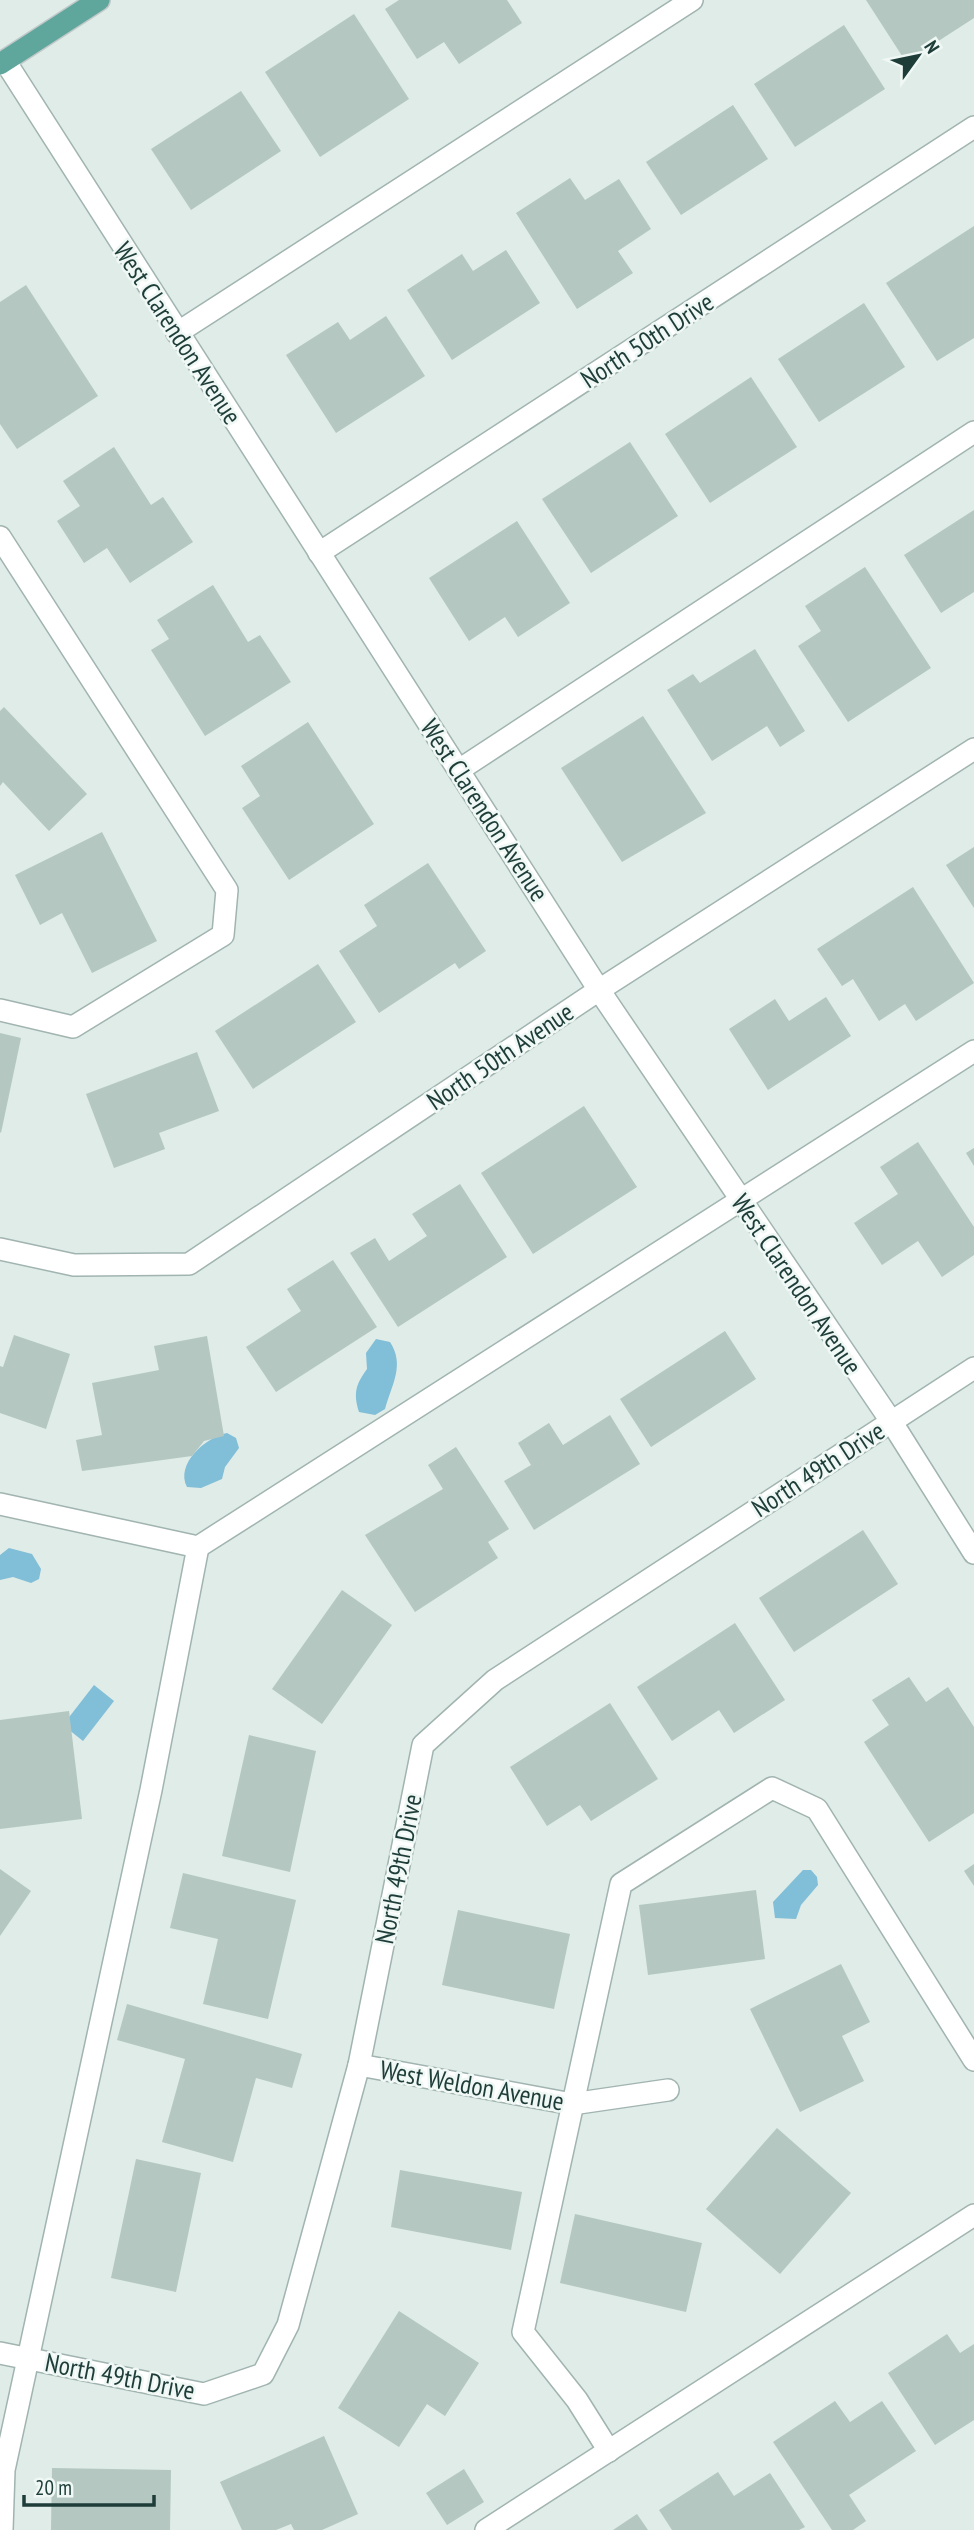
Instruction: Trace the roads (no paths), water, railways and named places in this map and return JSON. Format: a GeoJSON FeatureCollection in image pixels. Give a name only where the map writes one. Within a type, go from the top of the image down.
{"type":"FeatureCollection","features":[{"type":"Feature","properties":{"kind":"main road"},"geometry":{"type":"LineString","coordinates":[[2,59],[99,0]]}},
{"type":"Feature","properties":{"kind":"street"},"geometry":{"type":"LineString","coordinates":[[177,333],[692,0]]}},
{"type":"Feature","properties":{"kind":"street","name":"West Clarendon Avenue"},"geometry":{"type":"LineString","coordinates":[[2,59],[599,990],[891,1421],[974,1553]]}},
{"type":"Feature","properties":{"kind":"street","name":"North 50th Drive"},"geometry":{"type":"LineString","coordinates":[[319,553],[974,127]]}},
{"type":"Feature","properties":{"kind":"street"},"geometry":{"type":"LineString","coordinates":[[459,770],[974,432]]}},
{"type":"Feature","properties":{"kind":"street"},"geometry":{"type":"LineString","coordinates":[[0,537],[228,890],[223,935],[74,1027],[0,1010]]}},
{"type":"Feature","properties":{"kind":"street","name":"North 50th Avenue"},"geometry":{"type":"LineString","coordinates":[[0,1249],[74,1265],[188,1264],[599,990],[974,749]]}},
{"type":"Feature","properties":{"kind":"street"},"geometry":{"type":"LineString","coordinates":[[0,1504],[198,1547],[741,1203],[974,1051]]}},
{"type":"Feature","properties":{"kind":"street","name":"North 49th Drive"},"geometry":{"type":"LineString","coordinates":[[0,2353],[204,2394],[263,2374],[288,2325],[359,2065],[423,1745],[495,1680],[974,1368]]}},
{"type":"Feature","properties":{"kind":"street"},"geometry":{"type":"LineString","coordinates":[[2,2530],[4,2470],[145,1817],[198,1547]]}},
{"type":"Feature","properties":{"kind":"street"},"geometry":{"type":"LineString","coordinates":[[609,2451],[577,2400],[523,2332],[621,1884],[772,1788],[817,1809],[974,2060]]}},
{"type":"Feature","properties":{"kind":"street","name":"West Weldon Avenue"},"geometry":{"type":"LineString","coordinates":[[359,2065],[572,2104],[668,2090]]}},
{"type":"Feature","properties":{"kind":"street"},"geometry":{"type":"LineString","coordinates":[[486,2530],[974,2215]]}},
{"type":"Feature","properties":{"kind":"water"},"geometry":{"type":"Polygon","coordinates":[[[376,1339],[390,1342],[397,1359],[397,1367],[385,1409],[375,1415],[359,1412],[356,1394],[360,1379],[367,1369],[366,1353],[376,1339]]]}},
{"type":"Feature","properties":{"kind":"water"},"geometry":{"type":"Polygon","coordinates":[[[227,1433],[236,1438],[239,1448],[225,1467],[222,1479],[201,1488],[187,1487],[184,1478],[189,1461],[210,1440],[227,1433]]]}},
{"type":"Feature","properties":{"kind":"water"},"geometry":{"type":"Polygon","coordinates":[[[9,1548],[32,1554],[41,1569],[39,1579],[31,1583],[13,1577],[0,1580],[0,1555],[9,1548]]]}},
{"type":"Feature","properties":{"kind":"water"},"geometry":{"type":"Polygon","coordinates":[[[94,1685],[114,1701],[83,1741],[63,1725],[94,1685]]]}},
{"type":"Feature","properties":{"kind":"water"},"geometry":{"type":"Polygon","coordinates":[[[803,1870],[811,1870],[817,1877],[818,1885],[801,1905],[796,1919],[775,1918],[773,1902],[803,1870]]]}}]}
